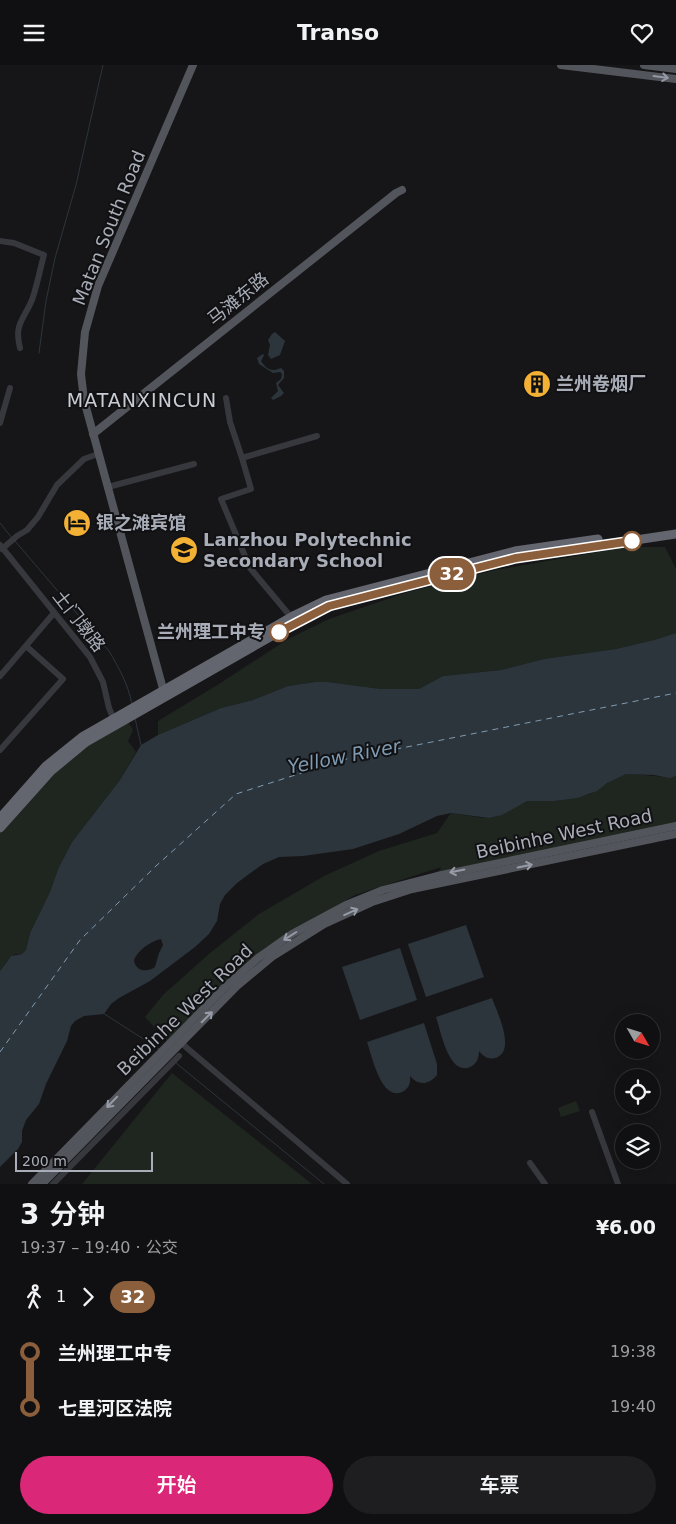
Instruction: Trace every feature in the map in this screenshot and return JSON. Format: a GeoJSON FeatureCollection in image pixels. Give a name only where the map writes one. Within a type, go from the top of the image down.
{"type":"FeatureCollection","features":[{"type":"Feature","properties":{"kind":"highway"},"geometry":{"type":"LineString","coordinates":[[164,694],[291,617],[326,600],[514,551],[676,529]]}},
{"type":"Feature","properties":{"kind":"highway"},"geometry":{"type":"LineString","coordinates":[[0,818],[46,766],[82,737],[329,606],[516,558],[676,534]]}},
{"type":"Feature","properties":{"kind":"highway"},"geometry":{"type":"LineString","coordinates":[[0,827],[51,771],[115,721]]}},
{"type":"Feature","properties":{"kind":"main road","name":"Matan South Road"},"geometry":{"type":"LineString","coordinates":[[164,694],[98,454],[84,400],[81,374],[86,331],[98,286],[193,65]]}},
{"type":"Feature","properties":{"kind":"main road"},"geometry":{"type":"LineString","coordinates":[[560,65],[676,79]]}},
{"type":"Feature","properties":{"kind":"main road"},"geometry":{"type":"LineString","coordinates":[[644,65],[676,69]]}},
{"type":"Feature","properties":{"kind":"main road","name":"马滩东路"},"geometry":{"type":"LineString","coordinates":[[93,433],[402,190]]}},
{"type":"Feature","properties":{"kind":"main road","name":"Beibinhe West Road"},"geometry":{"type":"LineString","coordinates":[[42,1184],[173,1051],[178,1040],[224,988],[258,958],[292,934],[346,905],[383,890],[437,876],[676,826]]}},
{"type":"Feature","properties":{"kind":"main road","name":"Beibinhe West Road"},"geometry":{"type":"LineString","coordinates":[[178,1040],[237,986],[273,957],[324,924],[372,902],[412,889],[676,834]]}},
{"type":"Feature","properties":{"kind":"main road","name":"Beibinhe West Road"},"geometry":{"type":"LineString","coordinates":[[32,1184],[165,1059]]}},
{"type":"Feature","properties":{"kind":"street"},"geometry":{"type":"LineString","coordinates":[[0,241],[14,243],[44,255],[32,300],[20,322],[18,338],[20,348]]}},
{"type":"Feature","properties":{"kind":"street"},"geometry":{"type":"LineString","coordinates":[[0,423],[10,388]]}},
{"type":"Feature","properties":{"kind":"street"},"geometry":{"type":"LineString","coordinates":[[226,398],[230,422],[251,489],[220,499],[250,568],[291,617]]}},
{"type":"Feature","properties":{"kind":"street"},"geometry":{"type":"LineString","coordinates":[[242,458],[317,436]]}},
{"type":"Feature","properties":{"kind":"street"},"geometry":{"type":"LineString","coordinates":[[1,547],[27,530],[38,517],[57,485],[84,459],[98,454]]}},
{"type":"Feature","properties":{"kind":"street"},"geometry":{"type":"LineString","coordinates":[[108,487],[194,464]]}},
{"type":"Feature","properties":{"kind":"street","name":"土门墩路"},"geometry":{"type":"LineString","coordinates":[[1,547],[90,657],[103,682],[115,721]]}},
{"type":"Feature","properties":{"kind":"street"},"geometry":{"type":"LineString","coordinates":[[0,676],[54,613]]}},
{"type":"Feature","properties":{"kind":"street"},"geometry":{"type":"LineString","coordinates":[[0,750],[63,679],[26,646]]}},
{"type":"Feature","properties":{"kind":"street"},"geometry":{"type":"LineString","coordinates":[[178,1040],[347,1184]]}},
{"type":"Feature","properties":{"kind":"street"},"geometry":{"type":"LineString","coordinates":[[53,1184],[173,1051]]}},
{"type":"Feature","properties":{"kind":"street"},"geometry":{"type":"LineString","coordinates":[[592,1112],[616,1183]]}},
{"type":"Feature","properties":{"kind":"street"},"geometry":{"type":"LineString","coordinates":[[530,1163],[544,1184]]}},
{"type":"Feature","properties":{"kind":"shaded area"},"geometry":{"type":"Polygon","coordinates":[[[626,547],[665,547],[676,569],[676,633],[616,649],[544,659],[501,670],[443,676],[419,689],[381,689],[328,682],[288,686],[253,700],[221,708],[158,735],[158,721],[288,639],[329,619],[408,592],[496,570],[626,547]]]}},
{"type":"Feature","properties":{"kind":"shaded area"},"geometry":{"type":"Polygon","coordinates":[[[128,722],[133,730],[128,741],[136,752],[120,780],[72,842],[30,933],[26,950],[22,954],[15,954],[8,959],[0,971],[0,833],[59,767],[92,742],[128,722]]]}},
{"type":"Feature","properties":{"kind":"shaded area"},"geometry":{"type":"Polygon","coordinates":[[[626,774],[676,776],[676,826],[437,876],[441,867],[355,895],[265,948],[213,995],[167,1041],[145,1017],[163,995],[210,953],[259,914],[324,876],[379,851],[437,833],[451,813],[483,818],[495,817],[527,801],[554,801],[590,794],[616,777],[626,774]]]}},
{"type":"Feature","properties":{"kind":"shaded area"},"geometry":{"type":"Polygon","coordinates":[[[172,1073],[312,1184],[82,1184],[172,1073]]]}},
{"type":"Feature","properties":{"kind":"shaded area"},"geometry":{"type":"Polygon","coordinates":[[[576,1101],[580,1111],[561,1117],[558,1108],[576,1101]]]}},
{"type":"Feature","properties":{"kind":"water"},"geometry":{"type":"Polygon","coordinates":[[[275,332],[285,341],[280,355],[271,359],[268,355],[270,345],[268,340],[275,332]]]}},
{"type":"Feature","properties":{"kind":"water"},"geometry":{"type":"Polygon","coordinates":[[[263,354],[261,361],[265,366],[272,370],[281,368],[284,371],[284,378],[278,385],[284,393],[273,400],[271,398],[278,391],[276,383],[281,379],[282,374],[280,372],[273,373],[259,364],[257,358],[263,354]]]}},
{"type":"Feature","properties":{"kind":"water","name":"Yellow River"},"geometry":{"type":"Polygon","coordinates":[[[676,633],[676,776],[670,778],[654,775],[626,774],[607,783],[597,791],[577,798],[554,801],[527,801],[502,815],[489,818],[451,813],[437,816],[399,834],[353,849],[303,856],[279,857],[263,864],[237,883],[225,895],[220,904],[217,921],[209,934],[195,947],[150,981],[119,998],[111,1004],[104,1014],[84,1016],[75,1021],[71,1026],[67,1041],[46,1084],[39,1104],[26,1120],[22,1131],[22,1142],[18,1149],[0,1167],[0,971],[11,956],[22,954],[26,950],[30,933],[72,842],[120,780],[141,745],[158,735],[221,708],[253,700],[288,686],[328,682],[381,689],[419,689],[443,676],[501,670],[544,659],[616,649],[676,633]],[[161,939],[145,946],[134,960],[137,967],[142,970],[148,970],[155,967],[163,945],[161,939]]]}},
{"type":"Feature","properties":{"kind":"water"},"geometry":{"type":"Polygon","coordinates":[[[466,925],[484,977],[426,997],[408,944],[466,925]]]}},
{"type":"Feature","properties":{"kind":"water"},"geometry":{"type":"Polygon","coordinates":[[[400,948],[417,1000],[360,1020],[342,967],[400,948]]]}},
{"type":"Feature","properties":{"kind":"water"},"geometry":{"type":"Polygon","coordinates":[[[492,998],[504,1031],[505,1048],[495,1058],[486,1057],[479,1051],[476,1062],[470,1067],[463,1068],[451,1059],[443,1042],[436,1017],[492,998]]]}},
{"type":"Feature","properties":{"kind":"water"},"geometry":{"type":"Polygon","coordinates":[[[424,1023],[437,1064],[437,1075],[431,1081],[423,1083],[416,1081],[410,1076],[408,1087],[402,1092],[395,1093],[388,1090],[378,1076],[367,1042],[424,1023]]]}},
{"type":"Feature","properties":{"kind":"waterway"},"geometry":{"type":"LineString","coordinates":[[39,353],[46,301],[55,258],[76,185],[103,65]]}},
{"type":"Feature","properties":{"kind":"waterway"},"geometry":{"type":"LineString","coordinates":[[0,523],[12,538]]}},
{"type":"Feature","properties":{"kind":"waterway"},"geometry":{"type":"LineString","coordinates":[[15,541],[109,651],[126,683],[132,704]]}},
{"type":"Feature","properties":{"kind":"waterway"},"geometry":{"type":"LineString","coordinates":[[135,718],[141,745]]}},
{"type":"Feature","properties":{"kind":"waterway"},"geometry":{"type":"LineString","coordinates":[[103,1013],[159,1049]]}},
{"type":"Feature","properties":{"kind":"waterway"},"geometry":{"type":"LineString","coordinates":[[176,1063],[324,1184]]}},
{"type":"Feature","properties":{"kind":"ferry route"},"geometry":{"type":"LineString","coordinates":[[0,1052],[80,940],[156,866],[236,794],[342,760],[676,693]]}},
{"type":"Feature","properties":{"kind":"bus line","name":"32"},"geometry":{"type":"LineString","coordinates":[[279,632],[329,606],[516,558],[632,541]]}},
{"type":"Feature","properties":{"kind":"place","name":"兰州卷烟厂"},"geometry":{"type":"Point","coordinates":[537,384]}},
{"type":"Feature","properties":{"kind":"place","name":"银之滩宾馆"},"geometry":{"type":"Point","coordinates":[77,523]}},
{"type":"Feature","properties":{"kind":"place","name":"Lanzhou Polytechnic Secondary School"},"geometry":{"type":"Point","coordinates":[184,550]}},
{"type":"Feature","properties":{"kind":"place","name":"兰州理工中专"},"geometry":{"type":"Point","coordinates":[279,632]}},
{"type":"Feature","properties":{"kind":"district","name":"MATANXINCUN"},"geometry":{"type":"Point","coordinates":[142,400]}}]}
